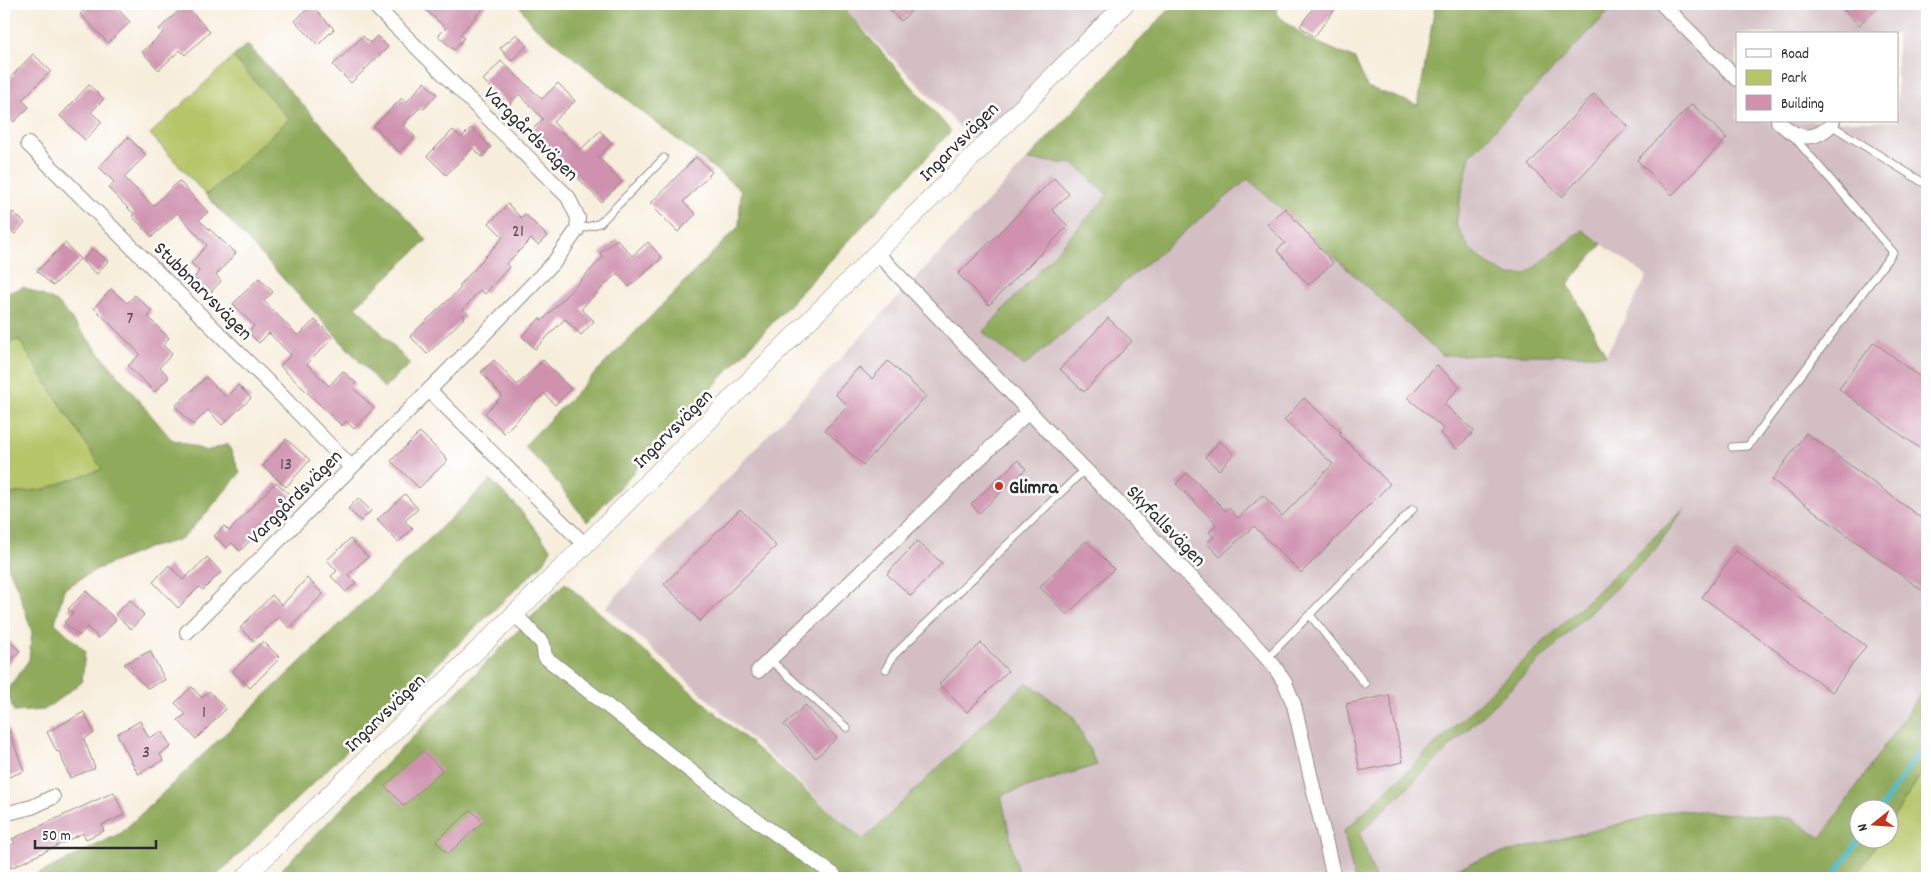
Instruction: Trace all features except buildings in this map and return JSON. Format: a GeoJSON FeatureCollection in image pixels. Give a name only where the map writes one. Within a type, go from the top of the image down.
{"type":"FeatureCollection","features":[{"type":"Feature","properties":{"kind":"street","name":"Varggårdsvägen"},"geometry":{"type":"LineString","coordinates":[[187,632],[555,261],[577,230],[578,218],[568,197],[373,4]]}},
{"type":"Feature","properties":{"kind":"street","name":"Ingarvsvägen"},"geometry":{"type":"LineString","coordinates":[[244,878],[585,546],[1125,4]]}},
{"type":"Feature","properties":{"kind":"street"},"geometry":{"type":"LineString","coordinates":[[1662,4],[1736,78]]}},
{"type":"Feature","properties":{"kind":"street"},"geometry":{"type":"LineString","coordinates":[[1779,122],[1789,132],[1796,136],[1804,137],[1814,136],[1832,123]]}},
{"type":"Feature","properties":{"kind":"street","name":"Stubbnarvsvägen"},"geometry":{"type":"LineString","coordinates":[[28,144],[351,467]]}},
{"type":"Feature","properties":{"kind":"street","name":"Skyfallsvägen"},"geometry":{"type":"LineString","coordinates":[[877,253],[1228,615],[1267,658],[1285,683],[1294,705],[1334,878]]}},
{"type":"Feature","properties":{"kind":"street"},"geometry":{"type":"LineString","coordinates":[[429,390],[585,546]]}},
{"type":"Feature","properties":{"kind":"street"},"geometry":{"type":"LineString","coordinates":[[758,672],[1029,411]]}},
{"type":"Feature","properties":{"kind":"street"},"geometry":{"type":"LineString","coordinates":[[515,614],[543,644],[545,657],[729,801],[834,875]]}},
{"type":"Feature","properties":{"kind":"street"},"geometry":{"type":"LineString","coordinates":[[4,814],[32,808],[53,797]]}},
{"type":"Feature","properties":{"kind":"lane"},"geometry":{"type":"LineString","coordinates":[[1832,123],[1927,185]]}},
{"type":"Feature","properties":{"kind":"lane"},"geometry":{"type":"LineString","coordinates":[[1732,447],[1748,446],[1893,252],[1789,132]]}},
{"type":"Feature","properties":{"kind":"lane"},"geometry":{"type":"LineString","coordinates":[[577,230],[600,223],[664,158]]}},
{"type":"Feature","properties":{"kind":"lane"},"geometry":{"type":"LineString","coordinates":[[886,670],[893,656],[1085,469]]}},
{"type":"Feature","properties":{"kind":"lane"},"geometry":{"type":"LineString","coordinates":[[1267,658],[1413,509]]}},
{"type":"Feature","properties":{"kind":"lane"},"geometry":{"type":"LineString","coordinates":[[1310,615],[1365,684]]}},
{"type":"Feature","properties":{"kind":"lane"},"geometry":{"type":"LineString","coordinates":[[770,660],[847,728]]}},
{"type":"Feature","properties":{"kind":"shaded area"},"geometry":{"type":"Polygon","coordinates":[[[839,4],[1136,4],[980,147],[839,4]]]}},
{"type":"Feature","properties":{"kind":"shaded area"},"geometry":{"type":"Polygon","coordinates":[[[1616,4],[1927,4],[1927,684],[1821,839],[1791,818],[1487,857],[1431,878],[905,878],[606,607],[1027,160],[1248,179],[1442,355],[1606,355],[1647,276],[1582,230],[1526,274],[1509,276],[1488,264],[1469,248],[1456,225],[1470,157],[1616,4]]]}},
{"type":"Feature","properties":{"kind":"green space"},"geometry":{"type":"Polygon","coordinates":[[[518,4],[840,4],[951,131],[587,522],[551,474],[524,446],[739,226],[741,190],[534,26],[518,4]]]}},
{"type":"Feature","properties":{"kind":"green space"},"geometry":{"type":"Polygon","coordinates":[[[1174,4],[1279,4],[1276,14],[1307,38],[1355,59],[1367,87],[1418,105],[1437,4],[1616,4],[1470,156],[1456,225],[1469,248],[1488,264],[1509,276],[1526,274],[1582,230],[1602,244],[1568,284],[1606,355],[1442,355],[1248,179],[1024,366],[983,332],[1108,195],[1074,164],[1027,160],[1174,4]]]}},
{"type":"Feature","properties":{"kind":"green space"},"geometry":{"type":"Polygon","coordinates":[[[247,44],[427,240],[356,306],[410,364],[384,388],[206,195],[289,119],[233,57],[247,44]]]}},
{"type":"Feature","properties":{"kind":"green space"},"geometry":{"type":"Polygon","coordinates":[[[233,57],[290,119],[206,195],[150,134],[233,57]]]}},
{"type":"Feature","properties":{"kind":"green space"},"geometry":{"type":"Polygon","coordinates":[[[24,287],[57,302],[171,439],[207,451],[228,444],[240,473],[182,539],[148,548],[95,570],[64,589],[55,623],[85,651],[82,682],[44,710],[14,712],[7,690],[29,660],[32,632],[18,589],[4,558],[4,495],[45,489],[102,469],[19,340],[4,344],[4,294],[24,287]]]}},
{"type":"Feature","properties":{"kind":"green space"},"geometry":{"type":"Polygon","coordinates":[[[19,340],[102,469],[45,489],[4,495],[4,344],[19,340]]]}},
{"type":"Feature","properties":{"kind":"green space"},"geometry":{"type":"Polygon","coordinates":[[[491,480],[516,505],[551,549],[544,562],[214,878],[30,878],[121,833],[491,480]]]}},
{"type":"Feature","properties":{"kind":"green space"},"geometry":{"type":"Polygon","coordinates":[[[1685,508],[1653,552],[1360,833],[1375,878],[1354,878],[1344,831],[1685,508]]]}},
{"type":"Feature","properties":{"kind":"green space"},"geometry":{"type":"Polygon","coordinates":[[[565,583],[863,840],[1027,682],[1073,716],[1097,765],[1001,795],[1019,878],[273,878],[565,583]]]}},
{"type":"Feature","properties":{"kind":"green space"},"geometry":{"type":"Polygon","coordinates":[[[1927,684],[1927,765],[1898,811],[1898,800],[1848,800],[1848,850],[1872,850],[1854,878],[1431,878],[1487,857],[1676,810],[1791,818],[1821,838],[1927,684]]]}},
{"type":"Feature","properties":{"kind":"green space"},"geometry":{"type":"Polygon","coordinates":[[[1927,765],[1927,878],[1854,878],[1872,850],[1898,850],[1898,811],[1927,765]]]}},
{"type":"Feature","properties":{"kind":"waterway"},"geometry":{"type":"LineString","coordinates":[[1887,800],[1927,740]]}},
{"type":"Feature","properties":{"kind":"waterway"},"geometry":{"type":"LineString","coordinates":[[1832,878],[1852,850]]}},
{"type":"Feature","properties":{"kind":"place","name":"Glimra"},"geometry":{"type":"Point","coordinates":[999,486]}}]}
